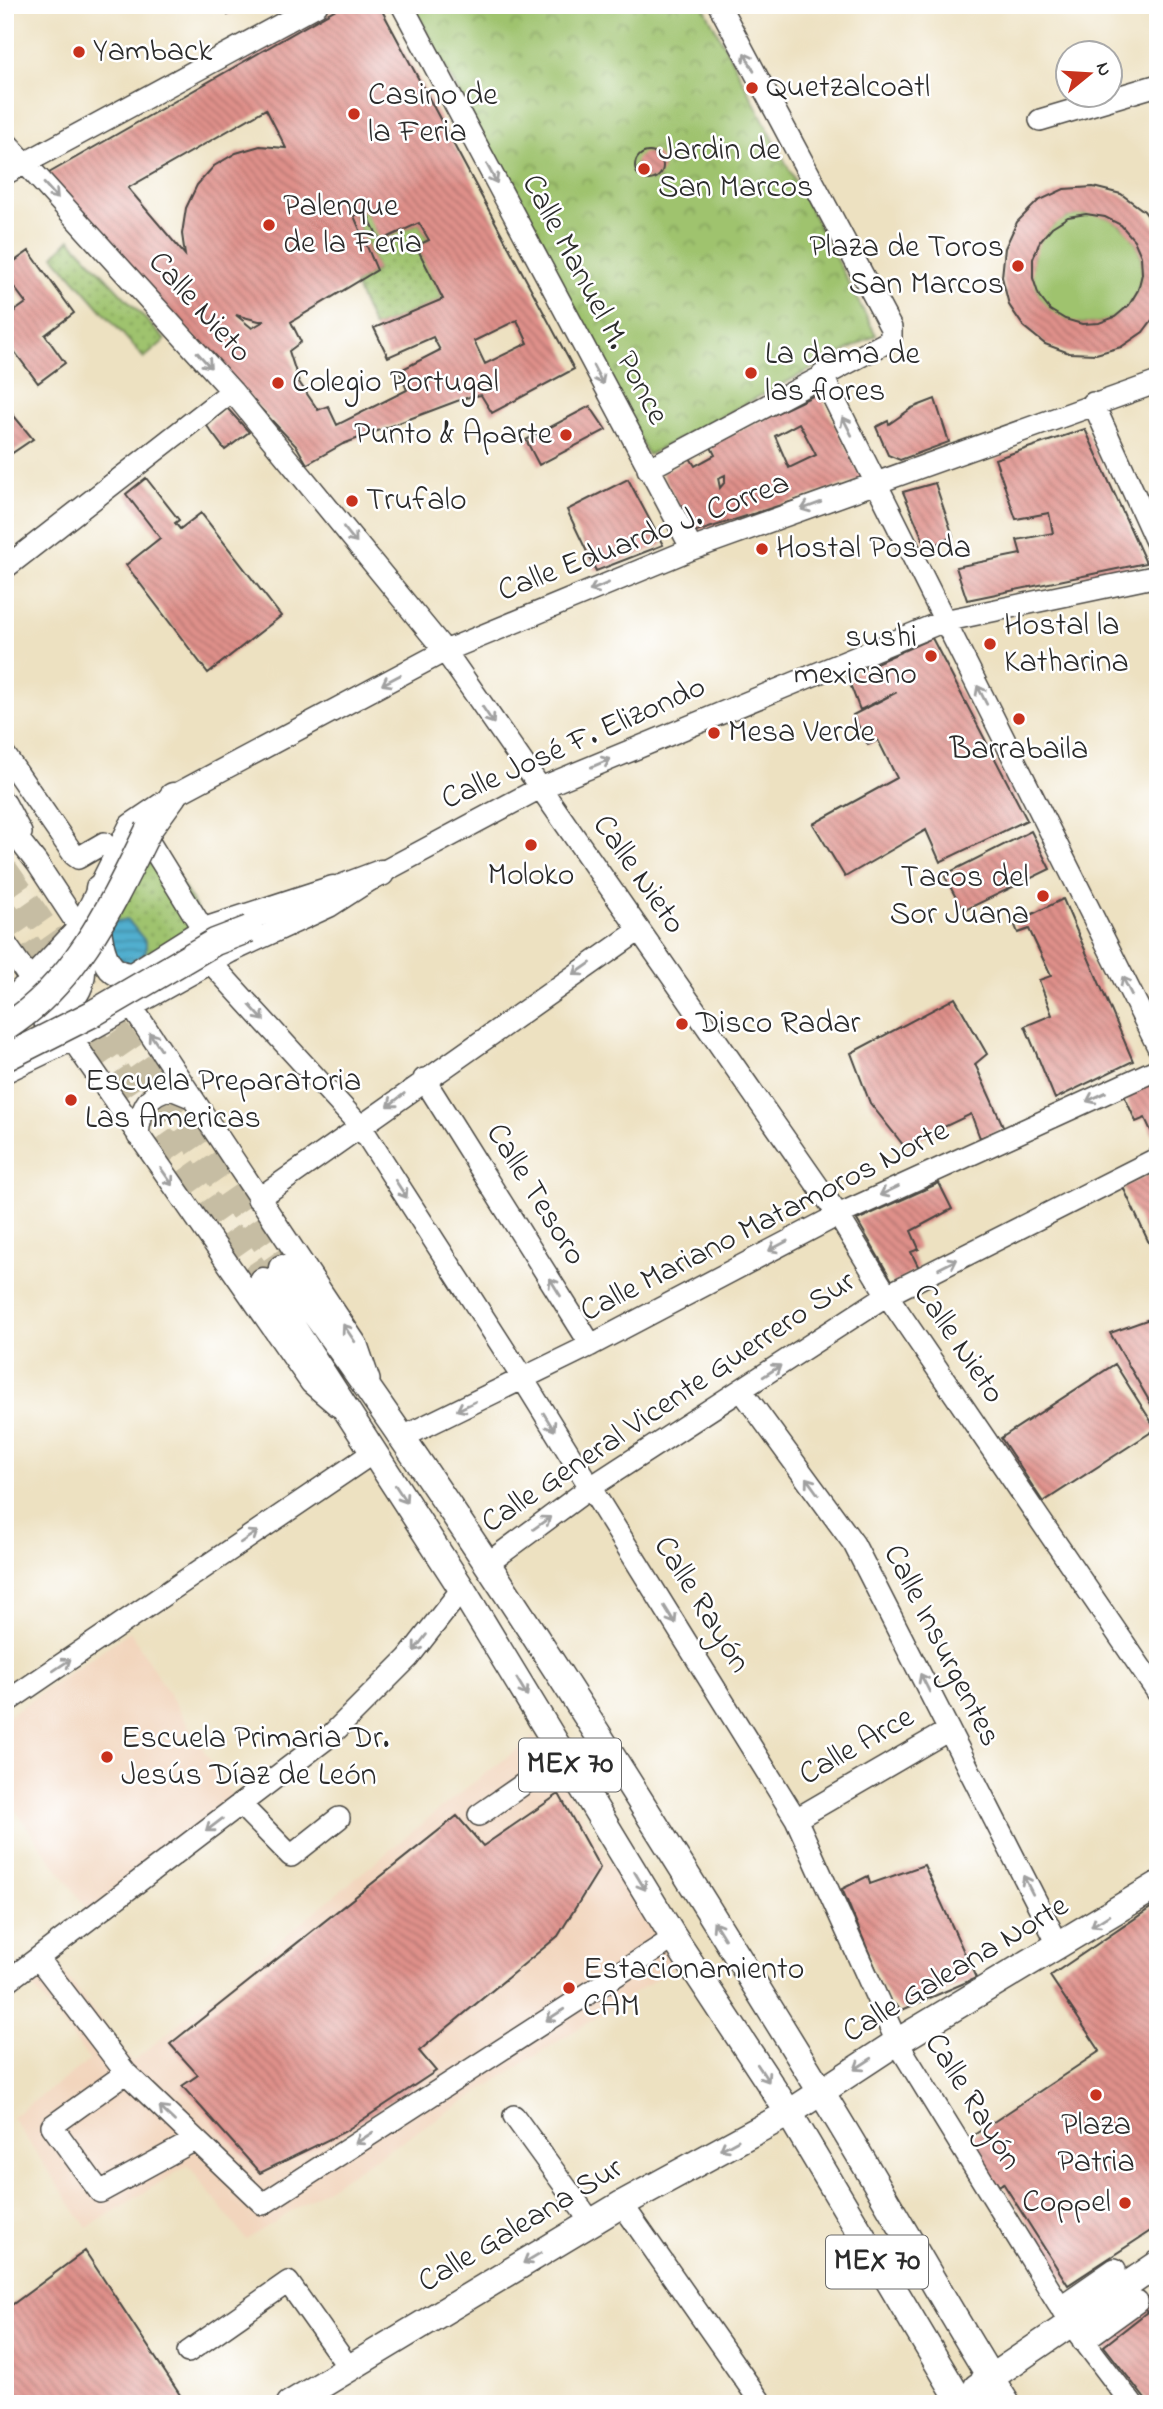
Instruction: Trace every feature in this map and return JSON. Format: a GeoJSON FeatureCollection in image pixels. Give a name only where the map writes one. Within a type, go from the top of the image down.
{"type":"FeatureCollection","features":[{"type":"Feature","properties":{"kind":"main road"},"geometry":{"type":"LineString","coordinates":[[5,1028],[47,995],[94,934],[173,796]]}},
{"type":"Feature","properties":{"kind":"main road","name":"Calle José F. Elizondo"},"geometry":{"type":"LineString","coordinates":[[5,1058],[92,1014],[215,942],[333,889],[382,873]]}},
{"type":"Feature","properties":{"kind":"main road"},"geometry":{"type":"LineString","coordinates":[[99,888],[100,941],[105,957],[117,973],[134,975],[204,931],[333,889]]}},
{"type":"Feature","properties":{"kind":"main road","name":"MEX 70"},"geometry":{"type":"LineString","coordinates":[[958,2402],[789,2113],[674,1938],[462,1589],[351,1417],[272,1275],[374,1395],[487,1564],[821,2091],[1007,2404]]}},
{"type":"Feature","properties":{"kind":"main road","name":"Calle Galeana Norte"},"geometry":{"type":"LineString","coordinates":[[789,2113],[897,2042],[1158,1885]]}},
{"type":"Feature","properties":{"kind":"main road","name":"Calle Galeana Sur"},"geometry":{"type":"LineString","coordinates":[[307,2399],[349,2368],[591,2222],[789,2113]]}},
{"type":"Feature","properties":{"kind":"main road"},"geometry":{"type":"LineString","coordinates":[[958,2402],[1158,2264]]}},
{"type":"Feature","properties":{"kind":"street"},"geometry":{"type":"LineString","coordinates":[[5,174],[317,5]]}},
{"type":"Feature","properties":{"kind":"street","name":"Calle Manuel M. Ponce"},"geometry":{"type":"LineString","coordinates":[[402,5],[692,549]]}},
{"type":"Feature","properties":{"kind":"street"},"geometry":{"type":"LineString","coordinates":[[648,469],[891,340],[891,328],[719,5]]}},
{"type":"Feature","properties":{"kind":"street"},"geometry":{"type":"LineString","coordinates":[[1040,120],[1158,85]]}},
{"type":"Feature","properties":{"kind":"street","name":"Calle Nieto"},"geometry":{"type":"LineString","coordinates":[[5,141],[232,391],[445,651],[538,789],[838,1214],[887,1295],[1158,1693]]}},
{"type":"Feature","properties":{"kind":"street"},"geometry":{"type":"LineString","coordinates":[[822,376],[1158,1047]]}},
{"type":"Feature","properties":{"kind":"street","name":"Calle Eduardo J. Correa"},"geometry":{"type":"LineString","coordinates":[[17,969],[79,927],[130,825],[173,796],[445,651],[692,549],[1093,403],[1158,382]]}},
{"type":"Feature","properties":{"kind":"street"},"geometry":{"type":"LineString","coordinates":[[5,568],[232,391]]}},
{"type":"Feature","properties":{"kind":"street"},"geometry":{"type":"LineString","coordinates":[[1093,403],[1158,546]]}},
{"type":"Feature","properties":{"kind":"street","name":"Calle José F. Elizondo"},"geometry":{"type":"LineString","coordinates":[[382,873],[538,789],[944,621],[1158,576]]}},
{"type":"Feature","properties":{"kind":"street"},"geometry":{"type":"LineString","coordinates":[[5,755],[74,855],[78,858],[83,856],[104,843]]}},
{"type":"Feature","properties":{"kind":"street"},"geometry":{"type":"LineString","coordinates":[[5,803],[37,863]]}},
{"type":"Feature","properties":{"kind":"street","name":"MEX 70"},"geometry":{"type":"LineString","coordinates":[[5,822],[37,863],[357,1345],[374,1395]]}},
{"type":"Feature","properties":{"kind":"street"},"geometry":{"type":"LineString","coordinates":[[150,837],[204,931]]}},
{"type":"Feature","properties":{"kind":"street"},"geometry":{"type":"LineString","coordinates":[[5,1072],[72,1040],[211,963],[330,906],[382,873]]}},
{"type":"Feature","properties":{"kind":"street"},"geometry":{"type":"LineString","coordinates":[[58,895],[71,900],[83,898],[99,888]]}},
{"type":"Feature","properties":{"kind":"street"},"geometry":{"type":"LineString","coordinates":[[5,1058],[29,1035],[74,1002],[84,984],[79,927]]}},
{"type":"Feature","properties":{"kind":"street"},"geometry":{"type":"LineString","coordinates":[[258,1199],[638,930]]}},
{"type":"Feature","properties":{"kind":"street","name":"Calle Rayón"},"geometry":{"type":"LineString","coordinates":[[211,963],[361,1127],[522,1378],[796,1819],[897,2042],[1071,2324],[1132,2404]]}},
{"type":"Feature","properties":{"kind":"street"},"geometry":{"type":"LineString","coordinates":[[5,1006],[17,969],[63,984],[98,987],[132,1007]]}},
{"type":"Feature","properties":{"kind":"street","name":"MEX 70"},"geometry":{"type":"LineString","coordinates":[[17,969],[55,1016],[311,1383],[351,1417]]}},
{"type":"Feature","properties":{"kind":"street","name":"Calle Mariano Matamoros Norte"},"geometry":{"type":"LineString","coordinates":[[403,1437],[591,1345],[838,1214],[1158,1069]]}},
{"type":"Feature","properties":{"kind":"street","name":"Calle Tesoro"},"geometry":{"type":"LineString","coordinates":[[424,1079],[591,1345]]}},
{"type":"Feature","properties":{"kind":"street"},"geometry":{"type":"LineString","coordinates":[[138,1136],[141,1112],[151,1096],[171,1089],[193,1098]]}},
{"type":"Feature","properties":{"kind":"street","name":"Calle General Vicente Guerrero Sur"},"geometry":{"type":"LineString","coordinates":[[487,1564],[591,1487],[887,1295],[1158,1158]]}},
{"type":"Feature","properties":{"kind":"street","name":"Calle Insurgentes"},"geometry":{"type":"LineString","coordinates":[[742,1391],[854,1544],[1059,1946]]}},
{"type":"Feature","properties":{"kind":"street"},"geometry":{"type":"LineString","coordinates":[[5,1703],[374,1452]]}},
{"type":"Feature","properties":{"kind":"street"},"geometry":{"type":"LineString","coordinates":[[5,1983],[330,1736],[408,1658],[462,1589]]}},
{"type":"Feature","properties":{"kind":"street","name":"Calle Arce"},"geometry":{"type":"LineString","coordinates":[[796,1819],[949,1730]]}},
{"type":"Feature","properties":{"kind":"street"},"geometry":{"type":"LineString","coordinates":[[479,1815],[564,1756]]}},
{"type":"Feature","properties":{"kind":"street"},"geometry":{"type":"LineString","coordinates":[[240,1804],[291,1856],[339,1818]]}},
{"type":"Feature","properties":{"kind":"street"},"geometry":{"type":"LineString","coordinates":[[38,1958],[125,2073],[263,2204],[674,1938]]}},
{"type":"Feature","properties":{"kind":"street"},"geometry":{"type":"LineString","coordinates":[[125,2073],[52,2126],[100,2192],[195,2140]]}},
{"type":"Feature","properties":{"kind":"street"},"geometry":{"type":"LineString","coordinates":[[514,2116],[591,2222]]}},
{"type":"Feature","properties":{"kind":"street"},"geometry":{"type":"LineString","coordinates":[[622,2204],[762,2404]]}},
{"type":"Feature","properties":{"kind":"street"},"geometry":{"type":"LineString","coordinates":[[1071,2324],[1115,2269]]}},
{"type":"Feature","properties":{"kind":"street"},"geometry":{"type":"LineString","coordinates":[[188,2352],[288,2282],[349,2368]]}},
{"type":"Feature","properties":{"kind":"street"},"geometry":{"type":"LineString","coordinates":[[1071,2324],[1137,2302]]}},
{"type":"Feature","properties":{"kind":"shaded area","name":"Escuela Primaria Dr. Jesús Díaz de León"},"geometry":{"type":"Polygon","coordinates":[[[130,1631],[234,1799],[89,1912],[5,1796],[5,1718],[130,1631]]]}},
{"type":"Feature","properties":{"kind":"shaded area"},"geometry":{"type":"Polygon","coordinates":[[[534,1737],[675,1967],[246,2240],[188,2165],[87,2228],[12,2117],[90,2060],[26,1977],[52,1957],[132,2062],[447,1803],[534,1737]]]}},
{"type":"Feature","properties":{"kind":"green space","name":"Jardin de San Marcos"},"geometry":{"type":"Polygon","coordinates":[[[413,5],[703,5],[876,335],[648,455],[413,5]]]}},
{"type":"Feature","properties":{"kind":"green space"},"geometry":{"type":"Polygon","coordinates":[[[365,210],[381,240],[419,223],[429,240],[417,247],[443,299],[374,328],[355,285],[377,270],[354,216],[365,210]]]}},
{"type":"Feature","properties":{"kind":"green space"},"geometry":{"type":"Polygon","coordinates":[[[1087,214],[1108,218],[1126,230],[1138,248],[1142,269],[1138,290],[1126,308],[1108,320],[1087,324],[1066,320],[1048,308],[1036,290],[1032,269],[1036,248],[1048,230],[1066,218],[1087,214]]]}},
{"type":"Feature","properties":{"kind":"green space"},"geometry":{"type":"Polygon","coordinates":[[[70,239],[165,340],[144,358],[54,256],[70,239]]]}},
{"type":"Feature","properties":{"kind":"green space"},"geometry":{"type":"Polygon","coordinates":[[[152,835],[206,924],[150,959],[104,927],[152,835]]]}},
{"type":"Feature","properties":{"kind":"water"},"geometry":{"type":"Polygon","coordinates":[[[128,920],[146,942],[146,952],[130,965],[113,955],[107,932],[115,921],[128,920]]]}},
{"type":"Feature","properties":{"kind":"building"},"geometry":{"type":"Polygon","coordinates":[[[223,5],[244,5],[228,15],[223,5]]]}},
{"type":"Feature","properties":{"kind":"building"},"geometry":{"type":"Polygon","coordinates":[[[343,5],[379,5],[574,369],[492,413],[481,395],[465,398],[343,444],[307,464],[297,447],[48,183],[49,173],[343,5]],[[266,109],[128,188],[185,255],[182,234],[186,208],[197,185],[214,166],[236,153],[260,146],[286,148],[266,109]],[[365,210],[354,216],[377,270],[291,322],[301,342],[289,351],[299,382],[318,410],[328,406],[337,425],[407,390],[399,371],[440,350],[433,337],[388,357],[374,328],[443,299],[416,246],[429,240],[419,223],[380,241],[365,210]],[[236,315],[252,328],[264,321],[236,315]],[[517,320],[474,341],[485,364],[528,343],[517,320]]]}},
{"type":"Feature","properties":{"kind":"building"},"geometry":{"type":"Polygon","coordinates":[[[649,152],[659,156],[663,166],[659,176],[649,180],[639,176],[635,166],[639,156],[649,152]]]}},
{"type":"Feature","properties":{"kind":"building","name":"Plaza de Toros San Marcos"},"geometry":{"type":"Polygon","coordinates":[[[1093,187],[1121,194],[1144,211],[1158,230],[1158,312],[1143,332],[1121,347],[1096,354],[1069,353],[1045,344],[1024,327],[1009,305],[1002,277],[1005,248],[1017,222],[1038,201],[1064,189],[1093,187]],[[1086,214],[1068,217],[1052,227],[1040,241],[1033,259],[1033,278],[1039,296],[1050,310],[1065,319],[1082,324],[1099,323],[1115,317],[1129,305],[1138,290],[1142,274],[1141,256],[1134,240],[1121,225],[1105,217],[1086,214]]]}},
{"type":"Feature","properties":{"kind":"building"},"geometry":{"type":"Polygon","coordinates":[[[29,251],[74,313],[45,335],[65,363],[38,383],[5,339],[5,318],[26,303],[5,275],[5,268],[29,251]]]}},
{"type":"Feature","properties":{"kind":"building"},"geometry":{"type":"Polygon","coordinates":[[[819,393],[862,479],[693,533],[662,473],[690,458],[695,466],[715,455],[710,445],[819,393]],[[799,423],[775,436],[789,468],[816,455],[799,423]],[[725,475],[718,478],[720,488],[725,482],[725,475]]]}},
{"type":"Feature","properties":{"kind":"building"},"geometry":{"type":"Polygon","coordinates":[[[935,399],[949,442],[900,460],[888,455],[876,427],[888,421],[889,424],[912,408],[935,399]]]}},
{"type":"Feature","properties":{"kind":"building"},"geometry":{"type":"Polygon","coordinates":[[[5,405],[33,439],[5,458],[5,405]]]}},
{"type":"Feature","properties":{"kind":"building","name":"Punto & Aparte"},"geometry":{"type":"Polygon","coordinates":[[[590,406],[606,430],[539,465],[526,440],[590,406]]]}},
{"type":"Feature","properties":{"kind":"building"},"geometry":{"type":"Polygon","coordinates":[[[227,408],[249,432],[225,450],[207,426],[227,408]]]}},
{"type":"Feature","properties":{"kind":"building"},"geometry":{"type":"Polygon","coordinates":[[[1085,429],[1146,563],[967,600],[956,567],[1021,554],[1017,540],[1053,533],[1049,513],[1016,519],[995,459],[1085,429]]]}},
{"type":"Feature","properties":{"kind":"building"},"geometry":{"type":"Polygon","coordinates":[[[146,478],[179,520],[175,523],[180,529],[201,513],[281,616],[208,673],[126,565],[160,538],[126,494],[146,478]]]}},
{"type":"Feature","properties":{"kind":"building"},"geometry":{"type":"Polygon","coordinates":[[[628,479],[663,545],[596,571],[567,510],[628,479]]]}},
{"type":"Feature","properties":{"kind":"building"},"geometry":{"type":"Polygon","coordinates":[[[935,483],[953,536],[927,549],[903,492],[935,483]]]}},
{"type":"Feature","properties":{"kind":"building"},"geometry":{"type":"Polygon","coordinates":[[[932,638],[1027,820],[940,862],[926,830],[845,877],[813,824],[897,778],[878,740],[868,745],[853,715],[897,692],[860,710],[847,676],[932,638]]]}},
{"type":"Feature","properties":{"kind":"building"},"geometry":{"type":"Polygon","coordinates":[[[1031,831],[1050,869],[963,911],[944,875],[1031,831]]]}},
{"type":"Feature","properties":{"kind":"building"},"geometry":{"type":"Polygon","coordinates":[[[1063,899],[1133,1061],[1055,1099],[1025,1026],[1052,1015],[1039,980],[1051,976],[1029,929],[1018,933],[1014,923],[1063,899]]]}},
{"type":"Feature","properties":{"kind":"building"},"geometry":{"type":"Polygon","coordinates":[[[955,998],[987,1054],[975,1064],[1004,1128],[980,1138],[971,1114],[904,1146],[870,1103],[851,1053],[955,998]]]}},
{"type":"Feature","properties":{"kind":"building"},"geometry":{"type":"Polygon","coordinates":[[[1151,1081],[1158,1096],[1158,1146],[1145,1118],[1136,1122],[1123,1093],[1151,1081]]]}},
{"type":"Feature","properties":{"kind":"building"},"geometry":{"type":"Polygon","coordinates":[[[1158,1170],[1158,1239],[1149,1243],[1123,1187],[1158,1170]]]}},
{"type":"Feature","properties":{"kind":"building"},"geometry":{"type":"Polygon","coordinates":[[[939,1183],[952,1209],[911,1231],[919,1249],[911,1252],[919,1268],[894,1284],[857,1220],[939,1183]]]}},
{"type":"Feature","properties":{"kind":"building"},"geometry":{"type":"Polygon","coordinates":[[[1158,1316],[1158,1416],[1110,1333],[1158,1316]]]}},
{"type":"Feature","properties":{"kind":"building"},"geometry":{"type":"Polygon","coordinates":[[[1115,1364],[1156,1429],[1043,1502],[1001,1438],[1115,1364]]]}},
{"type":"Feature","properties":{"kind":"building"},"geometry":{"type":"Polygon","coordinates":[[[559,1794],[600,1868],[558,1936],[419,2051],[436,2071],[344,2132],[260,2173],[182,2086],[198,2075],[170,2044],[457,1816],[483,1846],[559,1794]]]}},
{"type":"Feature","properties":{"kind":"building"},"geometry":{"type":"Polygon","coordinates":[[[924,1865],[976,1978],[902,2010],[889,2000],[842,1889],[868,1876],[870,1884],[924,1865]]]}},
{"type":"Feature","properties":{"kind":"building","name":"Plaza Patria"},"geometry":{"type":"Polygon","coordinates":[[[1158,1903],[1158,2226],[1068,2285],[1003,2183],[999,2186],[968,2139],[1100,2051],[1050,1976],[1158,1903]]]}},
{"type":"Feature","properties":{"kind":"building"},"geometry":{"type":"Polygon","coordinates":[[[85,2251],[186,2404],[5,2404],[5,2310],[85,2251]]]}},
{"type":"Feature","properties":{"kind":"building"},"geometry":{"type":"Polygon","coordinates":[[[1158,2291],[1158,2404],[1149,2404],[1104,2346],[1147,2312],[1140,2304],[1158,2291]]]}},
{"type":"Feature","properties":{"kind":"tunnel"},"geometry":{"type":"LineString","coordinates":[[5,870],[282,1268]]}},
{"type":"Feature","properties":{"kind":"tunnel"},"geometry":{"type":"LineString","coordinates":[[5,912],[263,1281]]}},
{"type":"Feature","properties":{"kind":"place","name":"Yamback"},"geometry":{"type":"Point","coordinates":[79,52]}},
{"type":"Feature","properties":{"kind":"place","name":"Quetzalcoatl"},"geometry":{"type":"Point","coordinates":[752,88]}},
{"type":"Feature","properties":{"kind":"place","name":"Casino de la Feria"},"geometry":{"type":"Point","coordinates":[354,114]}},
{"type":"Feature","properties":{"kind":"place","name":"Jardin de San Marcos"},"geometry":{"type":"Point","coordinates":[644,169]}},
{"type":"Feature","properties":{"kind":"place","name":"Palenque de la Feria"},"geometry":{"type":"Point","coordinates":[269,225]}},
{"type":"Feature","properties":{"kind":"place","name":"Plaza de Toros San Marcos"},"geometry":{"type":"Point","coordinates":[1018,266]}},
{"type":"Feature","properties":{"kind":"place","name":"La dama de las flores"},"geometry":{"type":"Point","coordinates":[751,373]}},
{"type":"Feature","properties":{"kind":"place","name":"Colegio Portugal"},"geometry":{"type":"Point","coordinates":[278,383]}},
{"type":"Feature","properties":{"kind":"place","name":"Punto & Aparte"},"geometry":{"type":"Point","coordinates":[566,435]}},
{"type":"Feature","properties":{"kind":"place","name":"Trufalo"},"geometry":{"type":"Point","coordinates":[352,501]}},
{"type":"Feature","properties":{"kind":"place","name":"Hostal Posada"},"geometry":{"type":"Point","coordinates":[762,549]}},
{"type":"Feature","properties":{"kind":"place","name":"Hostal la Katharina"},"geometry":{"type":"Point","coordinates":[990,644]}},
{"type":"Feature","properties":{"kind":"place","name":"sushi mexicano"},"geometry":{"type":"Point","coordinates":[931,656]}},
{"type":"Feature","properties":{"kind":"place","name":"Barrabaila"},"geometry":{"type":"Point","coordinates":[1019,719]}},
{"type":"Feature","properties":{"kind":"place","name":"Mesa Verde"},"geometry":{"type":"Point","coordinates":[714,733]}},
{"type":"Feature","properties":{"kind":"place","name":"Moloko"},"geometry":{"type":"Point","coordinates":[531,845]}},
{"type":"Feature","properties":{"kind":"place","name":"Tacos del Sor Juana"},"geometry":{"type":"Point","coordinates":[1043,896]}},
{"type":"Feature","properties":{"kind":"place","name":"Disco Radar"},"geometry":{"type":"Point","coordinates":[682,1024]}},
{"type":"Feature","properties":{"kind":"place","name":"Escuela Preparatoria Las Americas"},"geometry":{"type":"Point","coordinates":[71,1100]}},
{"type":"Feature","properties":{"kind":"place","name":"Escuela Primaria Dr. Jesús Díaz de León"},"geometry":{"type":"Point","coordinates":[107,1757]}},
{"type":"Feature","properties":{"kind":"place","name":"Estacionamiento CAM"},"geometry":{"type":"Point","coordinates":[569,1988]}},
{"type":"Feature","properties":{"kind":"place","name":"Plaza Patria"},"geometry":{"type":"Point","coordinates":[1096,2095]}},
{"type":"Feature","properties":{"kind":"place","name":"Coppel"},"geometry":{"type":"Point","coordinates":[1125,2203]}}]}
